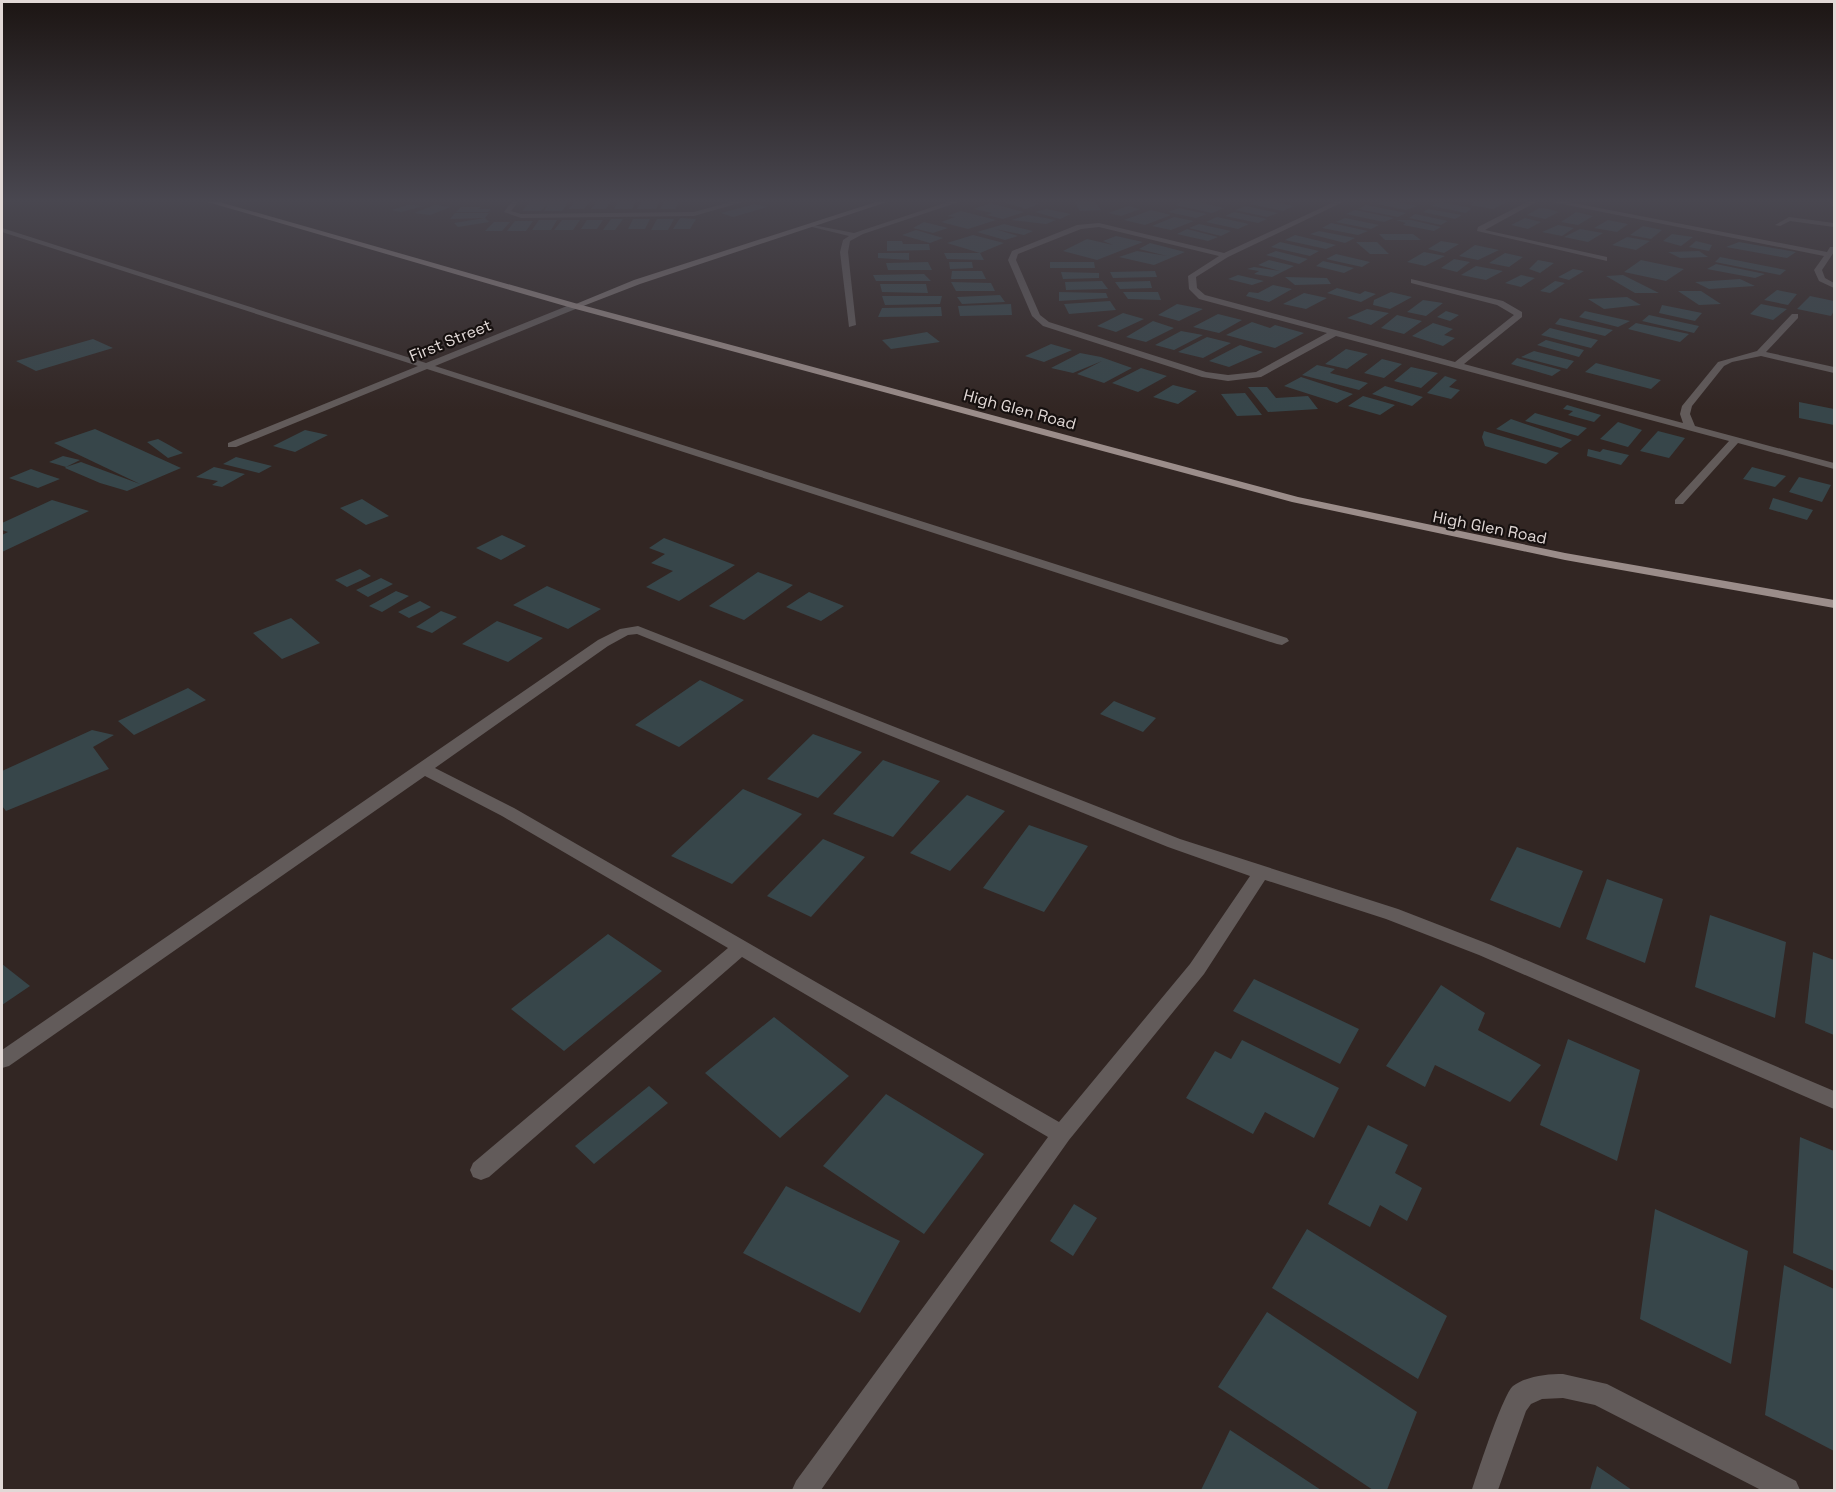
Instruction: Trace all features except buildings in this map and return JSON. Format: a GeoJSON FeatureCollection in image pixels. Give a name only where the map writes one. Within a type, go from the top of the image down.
{"type":"FeatureCollection","features":[{"type":"Feature","properties":{"kind":"main road","name":"High Glen Road"},"geometry":{"type":"LineString","coordinates":[[451,271],[1296,500],[1409,526],[1555,555],[1834,604]]}},
{"type":"Feature","properties":{"kind":"street"},"geometry":{"type":"LineString","coordinates":[[129,271],[1282,641]]}},
{"type":"Feature","properties":{"kind":"street","name":"First Street"},"geometry":{"type":"LineString","coordinates":[[232,445],[575,306],[672,271]]}},
{"type":"Feature","properties":{"kind":"street"},"geometry":{"type":"LineString","coordinates":[[846,271],[852,325]]}},
{"type":"Feature","properties":{"kind":"street"},"geometry":{"type":"LineString","coordinates":[[1017,271],[1036,316],[1046,324],[1205,375],[1228,378],[1258,375],[1336,332]]}},
{"type":"Feature","properties":{"kind":"street"},"geometry":{"type":"LineString","coordinates":[[1200,271],[1191,276],[1193,289],[1202,297],[1834,466]]}},
{"type":"Feature","properties":{"kind":"street"},"geometry":{"type":"LineString","coordinates":[[1818,271],[1822,279],[1834,286]]}},
{"type":"Feature","properties":{"kind":"street"},"geometry":{"type":"LineString","coordinates":[[1414,281],[1500,303],[1519,314],[1457,365]]}},
{"type":"Feature","properties":{"kind":"street"},"geometry":{"type":"LineString","coordinates":[[1690,428],[1685,414],[1687,406],[1721,364],[1725,361],[1753,358],[1795,316]]}},
{"type":"Feature","properties":{"kind":"street"},"geometry":{"type":"LineString","coordinates":[[1760,353],[1834,370]]}},
{"type":"Feature","properties":{"kind":"street"},"geometry":{"type":"LineString","coordinates":[[1679,502],[1736,440]]}},
{"type":"Feature","properties":{"kind":"street"},"geometry":{"type":"LineString","coordinates":[[2,1060],[424,770],[603,643],[621,634],[638,630],[1174,843],[1392,914],[1485,950],[1834,1100]]}},
{"type":"Feature","properties":{"kind":"street"},"geometry":{"type":"LineString","coordinates":[[424,770],[508,812],[1062,1134]]}},
{"type":"Feature","properties":{"kind":"street"},"geometry":{"type":"LineString","coordinates":[[805,1491],[1062,1134],[1197,969],[1261,873]]}},
{"type":"Feature","properties":{"kind":"street"},"geometry":{"type":"LineString","coordinates":[[481,1170],[740,948]]}},
{"type":"Feature","properties":{"kind":"street"},"geometry":{"type":"LineString","coordinates":[[1485,1491],[1516,1404],[1522,1395],[1542,1388],[1563,1386],[1598,1393],[1787,1491]]}}]}
